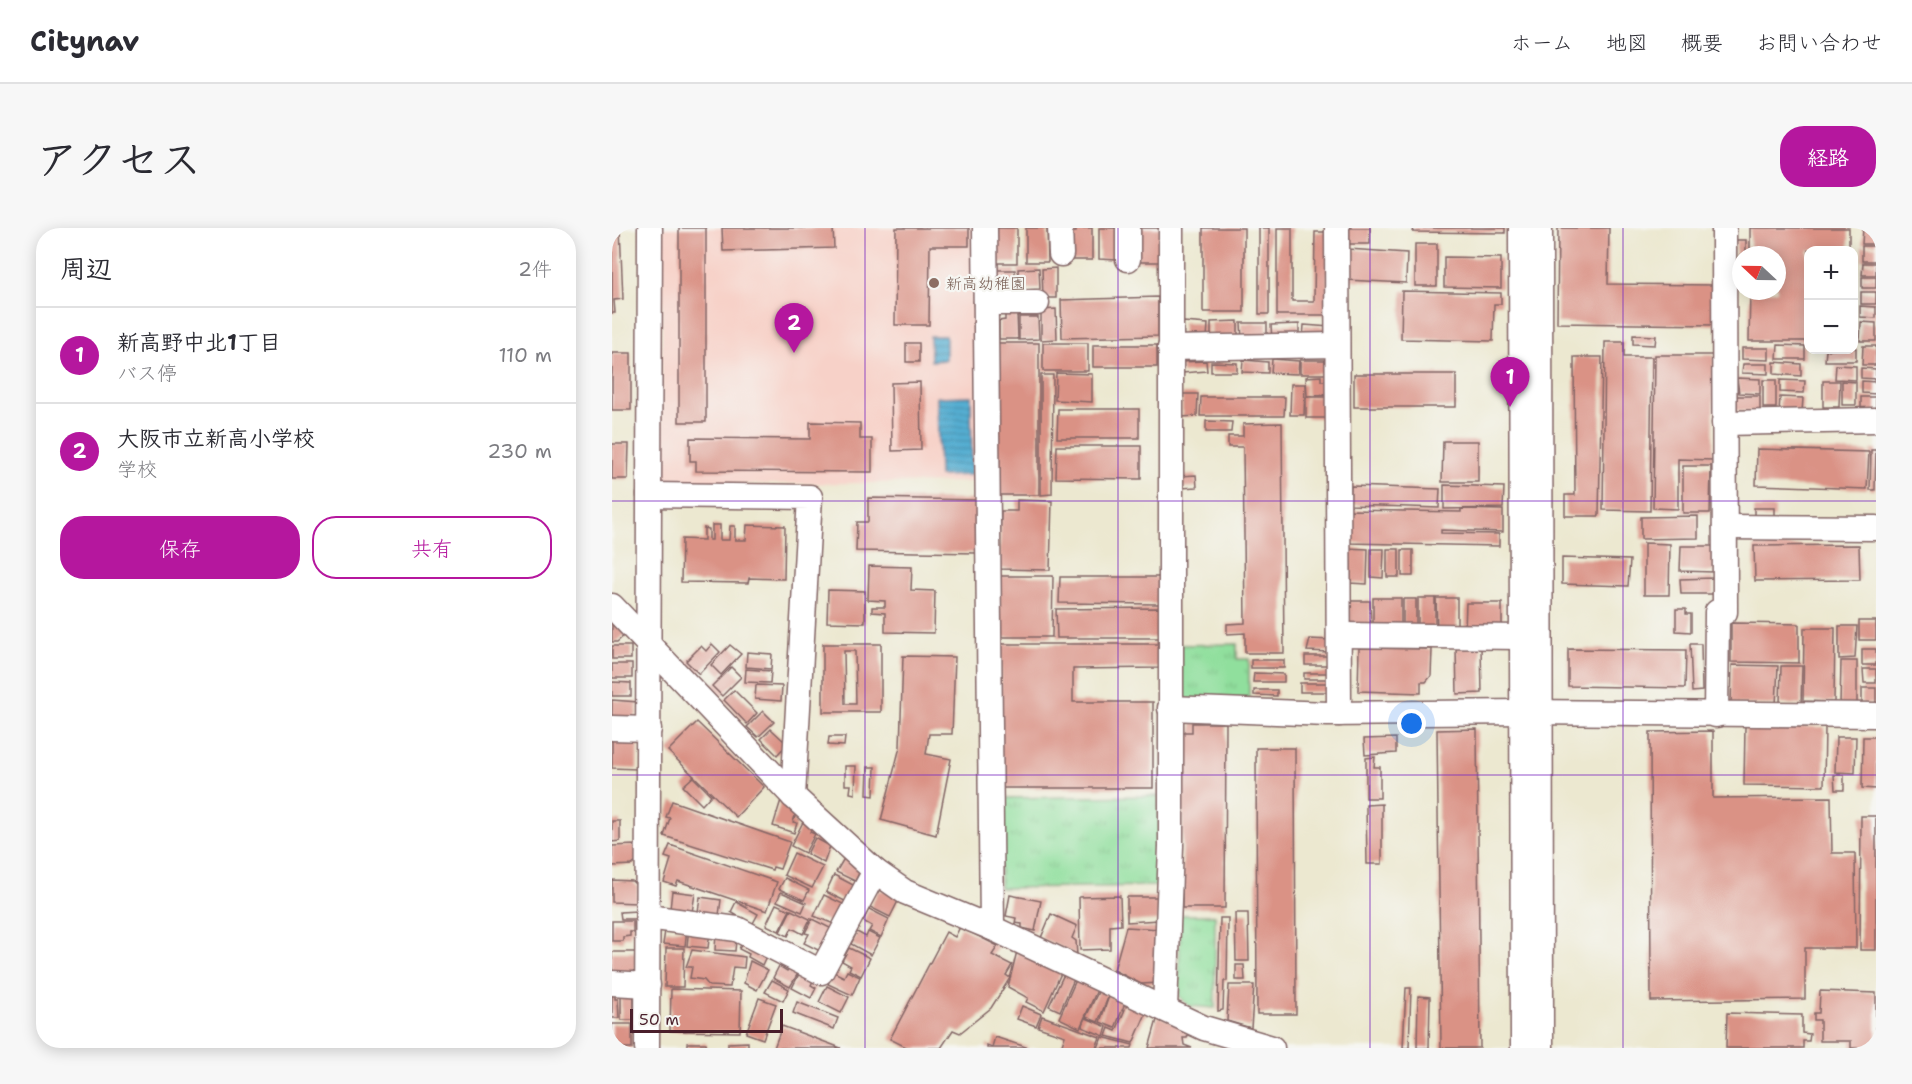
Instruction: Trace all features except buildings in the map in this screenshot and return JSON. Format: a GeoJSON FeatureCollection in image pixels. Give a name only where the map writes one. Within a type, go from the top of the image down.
{"type":"FeatureCollection","features":[{"type":"Feature","properties":{"kind":"street"},"geometry":{"type":"LineString","coordinates":[[647,1048],[650,228]]}},
{"type":"Feature","properties":{"kind":"street"},"geometry":{"type":"LineString","coordinates":[[985,228],[992,928]]}},
{"type":"Feature","properties":{"kind":"street"},"geometry":{"type":"LineString","coordinates":[[1060,228],[1061,254]]}},
{"type":"Feature","properties":{"kind":"street"},"geometry":{"type":"LineString","coordinates":[[1128,228],[1128,259]]}},
{"type":"Feature","properties":{"kind":"street"},"geometry":{"type":"LineString","coordinates":[[1165,1009],[1171,846],[1171,228]]}},
{"type":"Feature","properties":{"kind":"street"},"geometry":{"type":"LineString","coordinates":[[1337,228],[1339,714]]}},
{"type":"Feature","properties":{"kind":"street"},"geometry":{"type":"LineString","coordinates":[[1521,228],[1521,637],[1530,712],[1541,1048]]}},
{"type":"Feature","properties":{"kind":"street"},"geometry":{"type":"LineString","coordinates":[[1523,1048],[1540,228]]}},
{"type":"Feature","properties":{"kind":"street"},"geometry":{"type":"LineString","coordinates":[[1716,715],[1717,612],[1725,612],[1724,228]]}},
{"type":"Feature","properties":{"kind":"street"},"geometry":{"type":"LineString","coordinates":[[986,303],[1037,303]]}},
{"type":"Feature","properties":{"kind":"street"},"geometry":{"type":"LineString","coordinates":[[1170,348],[1337,345]]}},
{"type":"Feature","properties":{"kind":"street"},"geometry":{"type":"LineString","coordinates":[[1724,423],[1876,420]]}},
{"type":"Feature","properties":{"kind":"street"},"geometry":{"type":"LineString","coordinates":[[649,495],[810,497],[793,796]]}},
{"type":"Feature","properties":{"kind":"street"},"geometry":{"type":"LineString","coordinates":[[1725,527],[1876,528]]}},
{"type":"Feature","properties":{"kind":"street"},"geometry":{"type":"LineString","coordinates":[[612,606],[793,796],[875,871],[905,892],[992,928],[1165,1009],[1203,1038],[1272,1048]]}},
{"type":"Feature","properties":{"kind":"street"},"geometry":{"type":"LineString","coordinates":[[1339,635],[1521,637]]}},
{"type":"Feature","properties":{"kind":"street"},"geometry":{"type":"LineString","coordinates":[[1170,708],[1339,714],[1530,712],[1876,715]]}},
{"type":"Feature","properties":{"kind":"street"},"geometry":{"type":"LineString","coordinates":[[612,728],[649,729]]}},
{"type":"Feature","properties":{"kind":"street"},"geometry":{"type":"LineString","coordinates":[[648,916],[737,929],[821,972],[875,871]]}},
{"type":"Feature","properties":{"kind":"street"},"geometry":{"type":"LineString","coordinates":[[612,983],[648,985]]}},
{"type":"Feature","properties":{"kind":"shaded area"},"geometry":{"type":"Polygon","coordinates":[[[663,228],[978,228],[978,482],[661,485],[663,228]]]}},
{"type":"Feature","properties":{"kind":"green space"},"geometry":{"type":"Polygon","coordinates":[[[1237,644],[1237,659],[1249,659],[1249,700],[1186,700],[1178,694],[1178,645],[1237,644]]]}},
{"type":"Feature","properties":{"kind":"green space"},"geometry":{"type":"Polygon","coordinates":[[[1159,796],[1160,886],[1000,888],[1000,798],[1159,796]]]}},
{"type":"Feature","properties":{"kind":"green space"},"geometry":{"type":"Polygon","coordinates":[[[1180,915],[1215,915],[1215,1008],[1189,1006],[1179,996],[1180,915]]]}},
{"type":"Feature","properties":{"kind":"water"},"geometry":{"type":"Polygon","coordinates":[[[930,336],[946,336],[946,360],[931,361],[930,336]]]}},
{"type":"Feature","properties":{"kind":"water"},"geometry":{"type":"Polygon","coordinates":[[[971,396],[972,475],[939,476],[937,397],[971,396]]]}},
{"type":"Feature","properties":{"kind":"place","name":"新高幼稚園"},"geometry":{"type":"Point","coordinates":[934,283]}},
{"type":"Feature","properties":{"kind":"place","name":"大阪市立新高小学校"},"geometry":{"type":"Point","coordinates":[794,353]}},
{"type":"Feature","properties":{"kind":"place","name":"新高野中北1丁目"},"geometry":{"type":"Point","coordinates":[1510,407]}}]}
